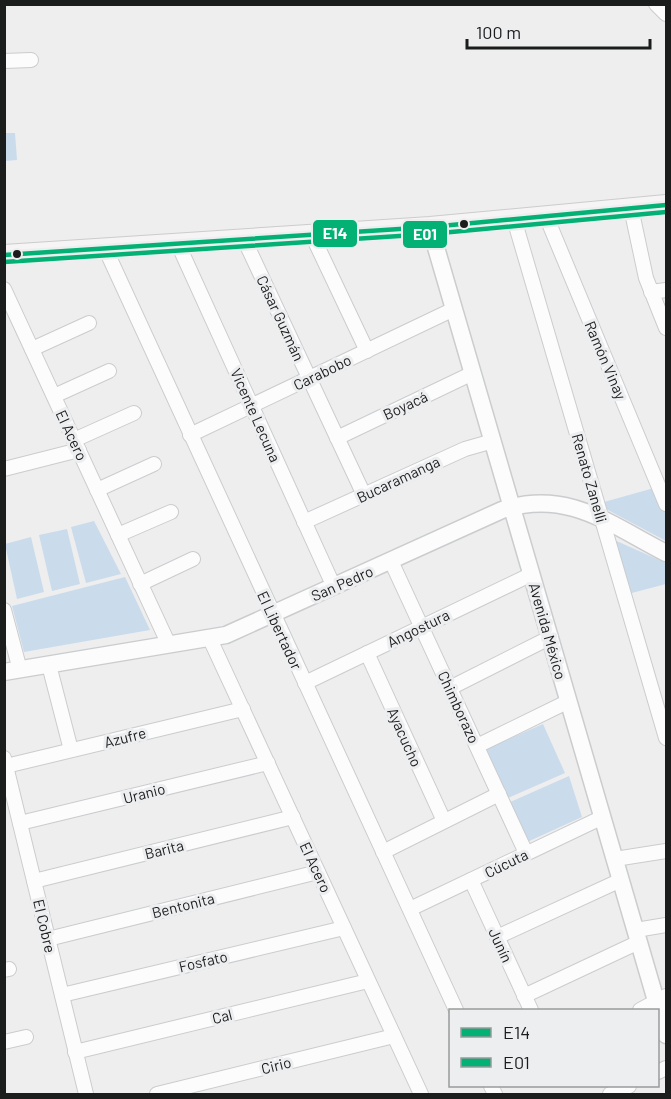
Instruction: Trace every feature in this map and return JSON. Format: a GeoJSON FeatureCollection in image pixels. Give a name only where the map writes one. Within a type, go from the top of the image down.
{"type":"FeatureCollection","features":[{"type":"Feature","properties":{"kind":"main road"},"geometry":{"type":"LineString","coordinates":[[4,255],[430,227],[666,205]]}},
{"type":"Feature","properties":{"kind":"street"},"geometry":{"type":"LineString","coordinates":[[656,4],[666,14]]}},
{"type":"Feature","properties":{"kind":"street"},"geometry":{"type":"LineString","coordinates":[[4,61],[31,60]]}},
{"type":"Feature","properties":{"kind":"street"},"geometry":{"type":"LineString","coordinates":[[631,208],[646,278],[666,328]]}},
{"type":"Feature","properties":{"kind":"street","name":"Ramón Vinay"},"geometry":{"type":"LineString","coordinates":[[546,216],[666,504]]}},
{"type":"Feature","properties":{"kind":"street","name":"Renato Zanelli"},"geometry":{"type":"LineString","coordinates":[[514,219],[666,738]]}},
{"type":"Feature","properties":{"kind":"street","name":"Avenida México"},"geometry":{"type":"LineString","coordinates":[[430,227],[621,880],[638,936],[662,1000],[666,1035]]}},
{"type":"Feature","properties":{"kind":"street"},"geometry":{"type":"LineString","coordinates":[[312,235],[367,351]]}},
{"type":"Feature","properties":{"kind":"street","name":"Cásar Guzmán"},"geometry":{"type":"LineString","coordinates":[[244,239],[364,495]]}},
{"type":"Feature","properties":{"kind":"street","name":"Vicente Lecuna"},"geometry":{"type":"LineString","coordinates":[[178,244],[334,587]]}},
{"type":"Feature","properties":{"kind":"street","name":"El Libertador"},"geometry":{"type":"LineString","coordinates":[[105,248],[455,1009]]}},
{"type":"Feature","properties":{"kind":"street","name":"El Acero"},"geometry":{"type":"LineString","coordinates":[[4,289],[169,645]]}},
{"type":"Feature","properties":{"kind":"street"},"geometry":{"type":"LineString","coordinates":[[651,292],[666,290]]}},
{"type":"Feature","properties":{"kind":"street","name":"Carabobo"},"geometry":{"type":"LineString","coordinates":[[190,435],[454,309]]}},
{"type":"Feature","properties":{"kind":"street"},"geometry":{"type":"LineString","coordinates":[[32,349],[89,323]]}},
{"type":"Feature","properties":{"kind":"street"},"geometry":{"type":"LineString","coordinates":[[54,396],[109,371]]}},
{"type":"Feature","properties":{"kind":"street","name":"Boyacá"},"geometry":{"type":"LineString","coordinates":[[337,438],[473,373]]}},
{"type":"Feature","properties":{"kind":"street"},"geometry":{"type":"LineString","coordinates":[[4,469],[76,445],[134,413]]}},
{"type":"Feature","properties":{"kind":"street","name":"Bucaramanga"},"geometry":{"type":"LineString","coordinates":[[304,522],[476,444],[493,441]]}},
{"type":"Feature","properties":{"kind":"street"},"geometry":{"type":"LineString","coordinates":[[97,490],[154,464]]}},
{"type":"Feature","properties":{"kind":"street","name":"San Pedro"},"geometry":{"type":"LineString","coordinates":[[12,671],[210,639],[241,629],[512,507],[530,504],[564,505],[585,510],[666,553]]}},
{"type":"Feature","properties":{"kind":"street"},"geometry":{"type":"LineString","coordinates":[[118,535],[171,512]]}},
{"type":"Feature","properties":{"kind":"street"},"geometry":{"type":"LineString","coordinates":[[140,584],[194,559]]}},
{"type":"Feature","properties":{"kind":"street","name":"Chimborazo"},"geometry":{"type":"LineString","coordinates":[[391,561],[526,854]]}},
{"type":"Feature","properties":{"kind":"street","name":"Angostura"},"geometry":{"type":"LineString","coordinates":[[305,683],[532,574]]}},
{"type":"Feature","properties":{"kind":"street"},"geometry":{"type":"LineString","coordinates":[[4,610],[12,671]]}},
{"type":"Feature","properties":{"kind":"street"},"geometry":{"type":"LineString","coordinates":[[450,688],[550,638]]}},
{"type":"Feature","properties":{"kind":"street","name":"El Acero"},"geometry":{"type":"LineString","coordinates":[[210,639],[394,1036],[417,1094]]}},
{"type":"Feature","properties":{"kind":"street","name":"Ayacucho"},"geometry":{"type":"LineString","coordinates":[[367,653],[444,821]]}},
{"type":"Feature","properties":{"kind":"street"},"geometry":{"type":"LineString","coordinates":[[49,665],[71,750]]}},
{"type":"Feature","properties":{"kind":"street"},"geometry":{"type":"LineString","coordinates":[[477,746],[569,700]]}},
{"type":"Feature","properties":{"kind":"street","name":"Azufre"},"geometry":{"type":"LineString","coordinates":[[5,762],[71,750],[243,709]]}},
{"type":"Feature","properties":{"kind":"street","name":"El Cobre"},"geometry":{"type":"LineString","coordinates":[[5,762],[86,1095]]}},
{"type":"Feature","properties":{"kind":"street","name":"Uranio"},"geometry":{"type":"LineString","coordinates":[[20,823],[268,763]]}},
{"type":"Feature","properties":{"kind":"street"},"geometry":{"type":"LineString","coordinates":[[383,852],[499,794]]}},
{"type":"Feature","properties":{"kind":"street","name":"Barita"},"geometry":{"type":"LineString","coordinates":[[34,881],[293,817]]}},
{"type":"Feature","properties":{"kind":"street","name":"Cúcuta"},"geometry":{"type":"LineString","coordinates":[[410,909],[603,817]]}},
{"type":"Feature","properties":{"kind":"street"},"geometry":{"type":"LineString","coordinates":[[615,859],[666,851]]}},
{"type":"Feature","properties":{"kind":"street","name":"Bentonita"},"geometry":{"type":"LineString","coordinates":[[48,939],[318,872]]}},
{"type":"Feature","properties":{"kind":"street","name":"Junín"},"geometry":{"type":"LineString","coordinates":[[471,880],[530,1009]]}},
{"type":"Feature","properties":{"kind":"street"},"geometry":{"type":"LineString","coordinates":[[497,938],[621,880]]}},
{"type":"Feature","properties":{"kind":"street"},"geometry":{"type":"LineString","coordinates":[[524,996],[638,936],[666,925]]}},
{"type":"Feature","properties":{"kind":"street","name":"Fosfato"},"geometry":{"type":"LineString","coordinates":[[62,995],[344,928]]}},
{"type":"Feature","properties":{"kind":"street","name":"Cal"},"geometry":{"type":"LineString","coordinates":[[75,1052],[368,981]]}},
{"type":"Feature","properties":{"kind":"street"},"geometry":{"type":"LineString","coordinates":[[644,1009],[662,1000]]}},
{"type":"Feature","properties":{"kind":"street","name":"Cirio"},"geometry":{"type":"LineString","coordinates":[[157,1095],[394,1036]]}},
{"type":"Feature","properties":{"kind":"street"},"geometry":{"type":"LineString","coordinates":[[4,1042],[26,1037]]}},
{"type":"Feature","properties":{"kind":"street"},"geometry":{"type":"LineString","coordinates":[[610,1095],[627,1087]]}},
{"type":"Feature","properties":{"kind":"shaded area"},"geometry":{"type":"Polygon","coordinates":[[[5,133],[15,133],[17,160],[5,161],[5,133]]]}},
{"type":"Feature","properties":{"kind":"shaded area"},"geometry":{"type":"Polygon","coordinates":[[[654,488],[666,515],[666,541],[606,509],[604,502],[654,488]]]}},
{"type":"Feature","properties":{"kind":"shaded area"},"geometry":{"type":"Polygon","coordinates":[[[94,521],[121,574],[86,583],[71,527],[94,521]]]}},
{"type":"Feature","properties":{"kind":"shaded area"},"geometry":{"type":"Polygon","coordinates":[[[67,529],[80,584],[52,591],[39,535],[67,529]]]}},
{"type":"Feature","properties":{"kind":"shaded area"},"geometry":{"type":"Polygon","coordinates":[[[31,537],[44,592],[17,599],[5,544],[31,537]]]}},
{"type":"Feature","properties":{"kind":"shaded area"},"geometry":{"type":"Polygon","coordinates":[[[612,539],[666,563],[666,584],[628,594],[612,539]]]}},
{"type":"Feature","properties":{"kind":"shaded area"},"geometry":{"type":"Polygon","coordinates":[[[125,577],[150,630],[24,652],[12,606],[125,577]]]}},
{"type":"Feature","properties":{"kind":"shaded area"},"geometry":{"type":"Polygon","coordinates":[[[543,724],[565,773],[508,798],[486,749],[543,724]]]}},
{"type":"Feature","properties":{"kind":"shaded area"},"geometry":{"type":"Polygon","coordinates":[[[569,776],[582,817],[525,843],[508,803],[569,776]]]}},
{"type":"Feature","properties":{"kind":"transit line","name":"E14"},"geometry":{"type":"LineString","coordinates":[[4,255],[430,227],[666,205]]}},
{"type":"Feature","properties":{"kind":"transit line","name":"E01"},"geometry":{"type":"LineString","coordinates":[[4,262],[430,234],[666,212]]}}]}
